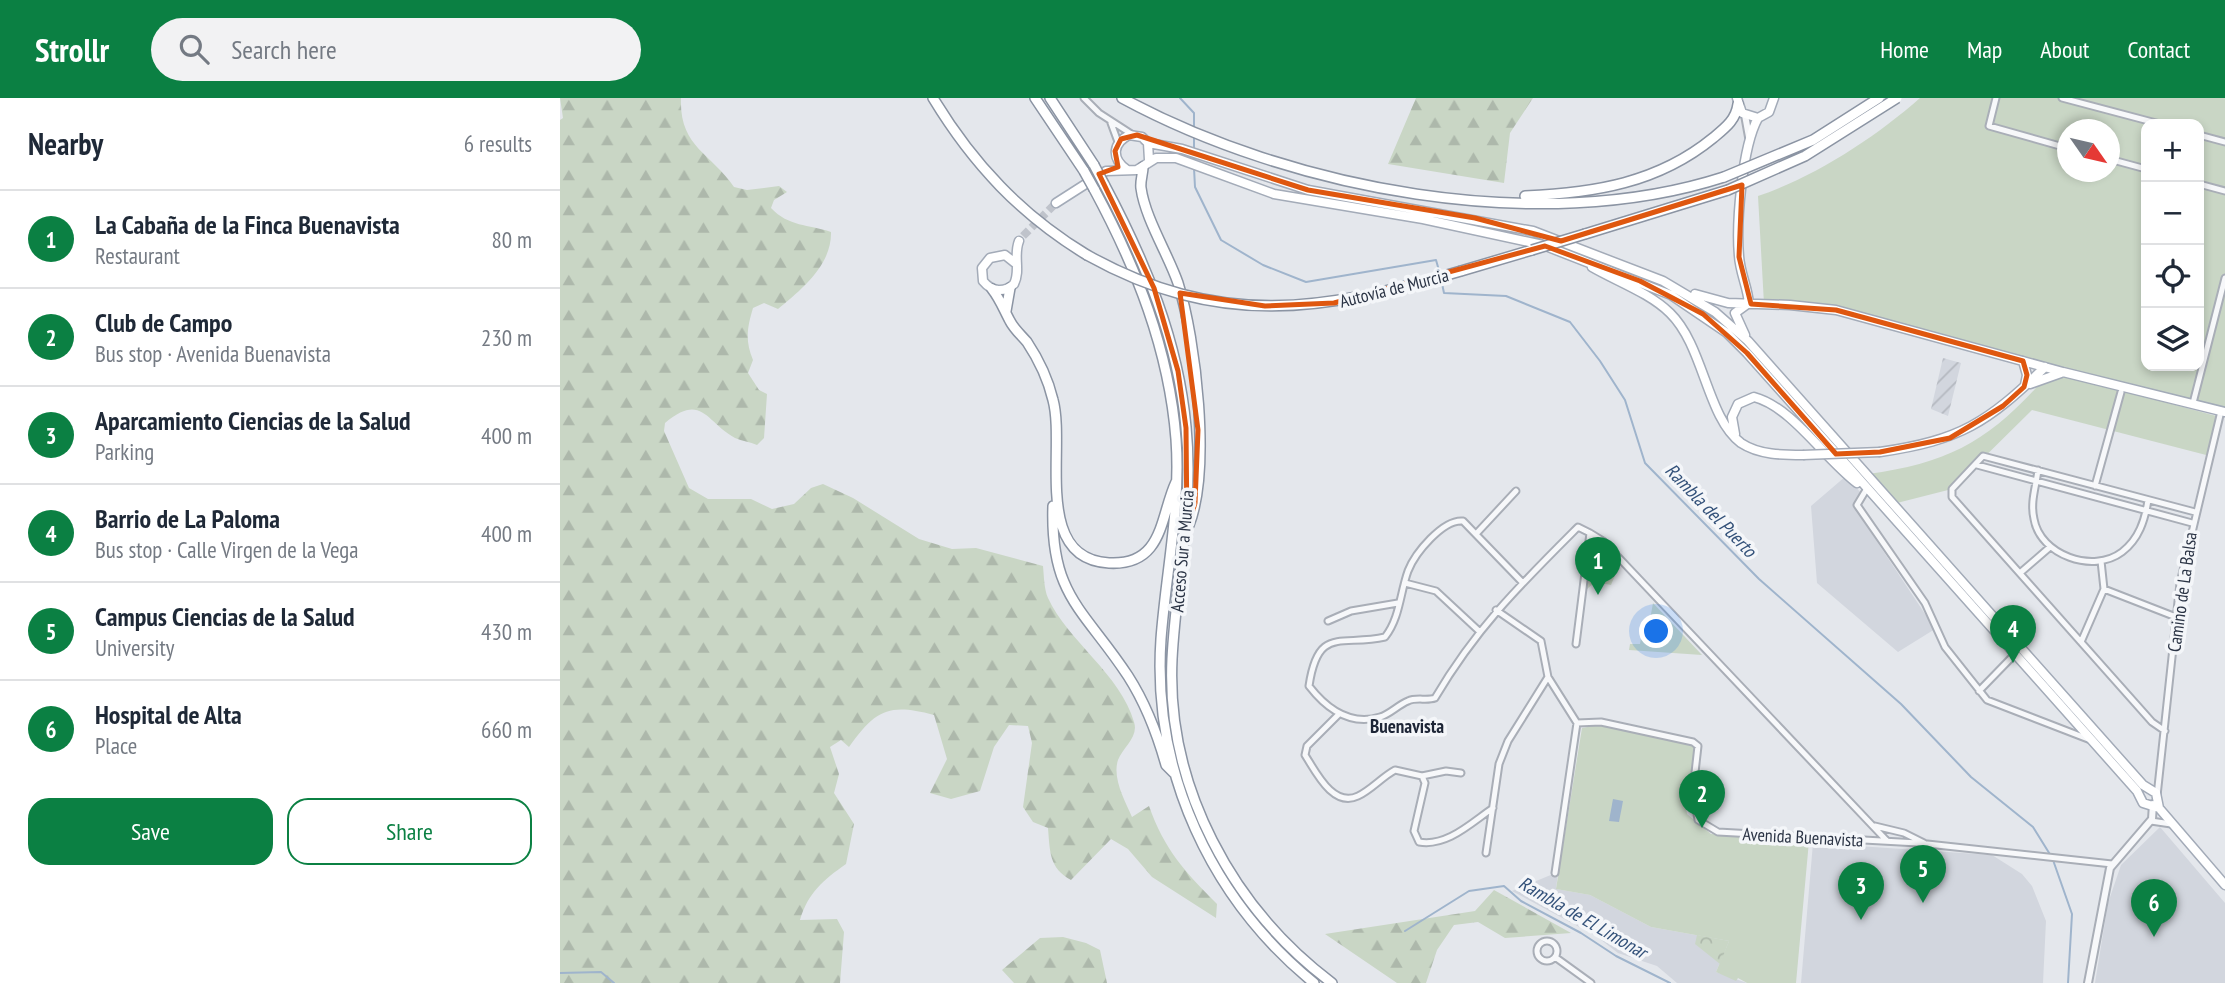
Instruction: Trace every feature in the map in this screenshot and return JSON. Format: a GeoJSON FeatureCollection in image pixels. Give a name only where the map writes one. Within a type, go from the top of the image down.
{"type":"FeatureCollection","features":[{"type":"Feature","properties":{"kind":"highway","name":"Autovía de Murcia"},"geometry":{"type":"LineString","coordinates":[[933,98],[965,147],[996,184],[1032,218],[1087,255],[1133,278],[1166,289],[1223,302],[1265,306],[1312,305],[1356,299],[1461,271],[1728,190],[1805,156],[1897,98]]}},
{"type":"Feature","properties":{"kind":"highway","name":"Acceso Sur a Murcia"},"geometry":{"type":"LineString","coordinates":[[1035,98],[1083,170],[1136,272],[1155,330],[1172,404],[1177,480],[1160,662],[1163,714],[1175,775],[1200,840],[1229,892],[1261,933],[1314,983]]}},
{"type":"Feature","properties":{"kind":"highway","name":"Acceso Sur a Murcia"},"geometry":{"type":"LineString","coordinates":[[1050,98],[1094,164],[1154,288],[1178,371],[1187,438],[1187,530],[1172,683],[1178,739],[1193,795],[1216,848],[1251,903],[1287,944],[1332,983]]}},
{"type":"Feature","properties":{"kind":"highway"},"geometry":{"type":"LineString","coordinates":[[1122,98],[1236,149],[1349,181],[1455,198],[1550,202],[1628,197],[1724,177],[1812,140],[1879,98]]}},
{"type":"Feature","properties":{"kind":"highway"},"geometry":{"type":"LineString","coordinates":[[1349,181],[1414,191],[1483,197],[1537,196],[1605,189],[1652,175],[1695,152],[1729,124],[1737,101]]}},
{"type":"Feature","properties":{"kind":"highway"},"geometry":{"type":"LineString","coordinates":[[1146,164],[1141,190],[1178,284],[1195,372],[1198,461],[1194,513],[1187,530]]}},
{"type":"Feature","properties":{"kind":"highway"},"geometry":{"type":"LineString","coordinates":[[1006,313],[1010,288]]}},
{"type":"Feature","properties":{"kind":"highway"},"geometry":{"type":"LineString","coordinates":[[992,289],[1046,377],[1057,418],[1057,501],[1062,528],[1074,548],[1102,563],[1121,563],[1149,549],[1164,524],[1170,495],[1177,480]]}},
{"type":"Feature","properties":{"kind":"highway"},"geometry":{"type":"LineString","coordinates":[[1057,452],[1052,539],[1063,584],[1081,616],[1134,684],[1151,718],[1166,765],[1175,775]]}},
{"type":"Feature","properties":{"kind":"main road"},"geometry":{"type":"LineString","coordinates":[[1749,304],[1738,245],[1749,139],[1758,118],[1769,112],[1774,98]]}},
{"type":"Feature","properties":{"kind":"main road"},"geometry":{"type":"LineString","coordinates":[[1737,101],[1745,115],[1758,118]]}},
{"type":"Feature","properties":{"kind":"main road"},"geometry":{"type":"LineString","coordinates":[[1106,171],[1118,142],[1133,135],[1148,143],[1182,149],[1308,190],[1533,231],[1710,301],[1836,310],[2063,372],[2223,411]]}},
{"type":"Feature","properties":{"kind":"main road"},"geometry":{"type":"LineString","coordinates":[[1146,164],[1148,143]]}},
{"type":"Feature","properties":{"kind":"main road"},"geometry":{"type":"LineString","coordinates":[[1115,154],[1126,169]]}},
{"type":"Feature","properties":{"kind":"main road"},"geometry":{"type":"LineString","coordinates":[[1056,203],[1106,171],[1146,164],[1165,156],[1274,194],[1515,238],[1574,256],[1671,295],[1727,333],[2014,655],[2091,740],[2174,825],[2225,885]]}},
{"type":"Feature","properties":{"kind":"main road"},"geometry":{"type":"LineString","coordinates":[[1021,239],[1015,263],[1018,274],[1010,288],[992,289],[983,281],[982,268],[990,258],[1001,255],[1021,239]]}},
{"type":"Feature","properties":{"kind":"main road"},"geometry":{"type":"LineString","coordinates":[[1001,255],[1015,263]]}},
{"type":"Feature","properties":{"kind":"main road"},"geometry":{"type":"LineString","coordinates":[[1574,256],[1669,312],[1688,335],[1728,428],[1741,443],[1776,454],[1803,456],[1880,452],[1950,438],[1977,425],[2045,367]]}},
{"type":"Feature","properties":{"kind":"main road"},"geometry":{"type":"LineString","coordinates":[[1663,281],[1715,312],[1748,341],[2013,640],[2152,803]]}},
{"type":"Feature","properties":{"kind":"main road"},"geometry":{"type":"LineString","coordinates":[[1748,341],[1734,316],[1736,310],[1749,304]]}},
{"type":"Feature","properties":{"kind":"main road"},"geometry":{"type":"LineString","coordinates":[[2023,361],[2027,375],[2024,387]]}},
{"type":"Feature","properties":{"kind":"main road"},"geometry":{"type":"LineString","coordinates":[[2024,387],[2063,372]]}},
{"type":"Feature","properties":{"kind":"main road"},"geometry":{"type":"LineString","coordinates":[[1741,443],[1732,430],[1732,417],[1738,404],[1754,397],[1772,402],[1835,466],[1877,500]]}},
{"type":"Feature","properties":{"kind":"main road"},"geometry":{"type":"LineString","coordinates":[[2013,640],[2014,655]]}},
{"type":"Feature","properties":{"kind":"main road"},"geometry":{"type":"LineString","coordinates":[[2014,655],[2028,658]]}},
{"type":"Feature","properties":{"kind":"street"},"geometry":{"type":"LineString","coordinates":[[1084,98],[1110,121],[1133,135]]}},
{"type":"Feature","properties":{"kind":"street"},"geometry":{"type":"LineString","coordinates":[[1996,98],[1989,126],[2057,145]]}},
{"type":"Feature","properties":{"kind":"street"},"geometry":{"type":"LineString","coordinates":[[2062,98],[2141,119]]}},
{"type":"Feature","properties":{"kind":"street"},"geometry":{"type":"LineString","coordinates":[[1745,115],[1749,139]]}},
{"type":"Feature","properties":{"kind":"street"},"geometry":{"type":"LineString","coordinates":[[1110,121],[1118,142]]}},
{"type":"Feature","properties":{"kind":"street"},"geometry":{"type":"LineString","coordinates":[[2204,136],[2225,142]]}},
{"type":"Feature","properties":{"kind":"street"},"geometry":{"type":"LineString","coordinates":[[2120,162],[2141,168]]}},
{"type":"Feature","properties":{"kind":"street"},"geometry":{"type":"LineString","coordinates":[[2204,185],[2225,191]]}},
{"type":"Feature","properties":{"kind":"street"},"geometry":{"type":"LineString","coordinates":[[2193,403],[2225,278]]}},
{"type":"Feature","properties":{"kind":"street"},"geometry":{"type":"LineString","coordinates":[[2095,486],[2120,392]]}},
{"type":"Feature","properties":{"kind":"street","name":"Camino de La Balsa"},"geometry":{"type":"LineString","coordinates":[[2152,803],[2161,777],[2176,617],[2192,523],[2223,411]]}},
{"type":"Feature","properties":{"kind":"street"},"geometry":{"type":"LineString","coordinates":[[2165,731],[2152,722],[1952,497],[1952,489],[1983,456],[2194,512]]}},
{"type":"Feature","properties":{"kind":"street"},"geometry":{"type":"LineString","coordinates":[[1977,465],[2192,523]]}},
{"type":"Feature","properties":{"kind":"street"},"geometry":{"type":"LineString","coordinates":[[2039,470],[2032,500],[2034,521],[2039,534],[2050,547],[2066,556],[2101,561],[2121,553],[2140,531],[2148,500]]}},
{"type":"Feature","properties":{"kind":"street"},"geometry":{"type":"LineString","coordinates":[[1866,490],[1857,505],[1925,603],[1945,648],[1987,701],[2091,740]]}},
{"type":"Feature","properties":{"kind":"street"},"geometry":{"type":"LineString","coordinates":[[1476,534],[1516,491]]}},
{"type":"Feature","properties":{"kind":"street"},"geometry":{"type":"LineString","coordinates":[[1522,582],[1463,521],[1449,523],[1408,569],[1395,624],[1385,637],[1372,640],[1335,640],[1319,652],[1312,666],[1309,686],[1322,704],[1339,714],[1364,720],[1382,717],[1411,699],[1435,698],[1496,610],[1578,527],[1603,541],[1875,825],[1887,841]]}},
{"type":"Feature","properties":{"kind":"street"},"geometry":{"type":"LineString","coordinates":[[1576,644],[1590,533]]}},
{"type":"Feature","properties":{"kind":"street"},"geometry":{"type":"LineString","coordinates":[[2021,573],[2050,547]]}},
{"type":"Feature","properties":{"kind":"street"},"geometry":{"type":"LineString","coordinates":[[2081,642],[2104,589],[2101,561]]}},
{"type":"Feature","properties":{"kind":"street"},"geometry":{"type":"LineString","coordinates":[[1405,583],[1436,591],[1479,631]]}},
{"type":"Feature","properties":{"kind":"street"},"geometry":{"type":"LineString","coordinates":[[2104,589],[2176,617]]}},
{"type":"Feature","properties":{"kind":"street"},"geometry":{"type":"LineString","coordinates":[[1328,621],[1351,611],[1398,603]]}},
{"type":"Feature","properties":{"kind":"street"},"geometry":{"type":"LineString","coordinates":[[1496,610],[1541,641],[1548,677],[1577,723],[1555,873]]}},
{"type":"Feature","properties":{"kind":"street"},"geometry":{"type":"LineString","coordinates":[[1979,691],[2014,655]]}},
{"type":"Feature","properties":{"kind":"street"},"geometry":{"type":"LineString","coordinates":[[1486,853],[1504,752],[1548,677]]}},
{"type":"Feature","properties":{"kind":"street"},"geometry":{"type":"LineString","coordinates":[[1339,714],[1307,746],[1305,755],[1332,793],[1345,799],[1358,797],[1395,770],[1422,776],[1446,771],[1461,773]]}},
{"type":"Feature","properties":{"kind":"street","name":"Avenida Buenavista"},"geometry":{"type":"LineString","coordinates":[[1577,723],[1601,722],[1693,742],[1698,746],[1693,790],[1698,820],[1718,832],[1918,843],[2112,864]]}},
{"type":"Feature","properties":{"kind":"street"},"geometry":{"type":"LineString","coordinates":[[1422,776],[1425,783],[1413,831],[1419,842],[1428,844],[1442,840],[1493,808]]}},
{"type":"Feature","properties":{"kind":"street"},"geometry":{"type":"LineString","coordinates":[[2088,983],[2096,929],[2112,864],[2152,803],[2163,820],[2174,825]]}},
{"type":"Feature","properties":{"kind":"street"},"geometry":{"type":"LineString","coordinates":[[1875,825],[1911,835],[1924,844],[1918,843]]}},
{"type":"Feature","properties":{"kind":"street"},"geometry":{"type":"LineString","coordinates":[[1555,957],[1591,983]]}},
{"type":"Feature","properties":{"kind":"highlighted area"},"geometry":{"type":"Polygon","coordinates":[[[1137,135],[1308,190],[1475,218],[1561,241],[1742,185],[1739,257],[1751,304],[1836,310],[2023,361],[2027,375],[2024,387],[2003,406],[1950,438],[1880,452],[1836,454],[1747,353],[1703,314],[1640,281],[1545,246],[1334,303],[1265,306],[1180,293],[1198,430],[1195,503],[1187,530],[1186,428],[1178,371],[1154,288],[1099,174],[1118,167],[1115,151],[1121,139],[1137,135]]]}},
{"type":"Feature","properties":{"kind":"shaded area"},"geometry":{"type":"Polygon","coordinates":[[[1943,358],[1961,363],[1948,416],[1931,409],[1943,358]]]}},
{"type":"Feature","properties":{"kind":"shaded area"},"geometry":{"type":"Polygon","coordinates":[[[1846,476],[1861,493],[1854,507],[1935,629],[1898,652],[1817,583],[1811,506],[1846,476]]]}},
{"type":"Feature","properties":{"kind":"shaded area"},"geometry":{"type":"Polygon","coordinates":[[[2160,827],[2225,903],[2225,983],[2095,983],[2108,903],[2121,865],[2160,827]]]}},
{"type":"Feature","properties":{"kind":"shaded area"},"geometry":{"type":"Polygon","coordinates":[[[1813,843],[1992,855],[2022,874],[2032,886],[2046,921],[2043,983],[1801,983],[1813,843]]]}},
{"type":"Feature","properties":{"kind":"shaded area"},"geometry":{"type":"Polygon","coordinates":[[[1558,872],[1556,889],[1590,895],[1651,927],[1729,941],[1716,972],[1747,983],[1677,983],[1657,966],[1618,953],[1596,936],[1512,891],[1558,872]]]}},
{"type":"Feature","properties":{"kind":"green space"},"geometry":{"type":"Polygon","coordinates":[[[560,98],[681,98],[685,128],[691,139],[734,187],[747,190],[779,186],[787,192],[774,200],[771,208],[792,222],[831,232],[830,244],[821,266],[805,285],[778,309],[764,303],[753,308],[748,334],[753,360],[748,373],[759,390],[767,394],[764,438],[757,445],[735,438],[696,410],[677,414],[665,423],[664,431],[689,488],[708,499],[751,499],[772,509],[794,504],[811,488],[823,484],[853,498],[919,539],[952,549],[976,548],[1043,566],[1047,594],[1057,613],[1118,689],[1134,722],[1134,732],[1120,755],[1117,767],[1120,789],[1132,817],[1149,806],[1161,835],[1177,859],[1217,904],[1216,918],[1152,877],[1128,849],[1111,839],[1071,880],[1058,870],[1050,852],[1048,828],[1033,822],[1023,807],[1032,743],[1028,726],[1009,725],[994,747],[980,791],[951,799],[930,793],[947,759],[934,715],[894,710],[876,717],[849,747],[841,740],[830,747],[839,774],[834,793],[854,824],[846,864],[817,888],[807,902],[800,920],[837,919],[844,932],[840,983],[560,983],[560,120],[563,118],[560,98]]]}},
{"type":"Feature","properties":{"kind":"green space"},"geometry":{"type":"Polygon","coordinates":[[[1416,98],[1533,98],[1510,133],[1504,183],[1388,164],[1416,98]]]}},
{"type":"Feature","properties":{"kind":"green space"},"geometry":{"type":"Polygon","coordinates":[[[1920,98],[2225,98],[2225,412],[1836,310],[1764,304],[1758,196],[1800,179],[1864,141],[1920,98]]]}},
{"type":"Feature","properties":{"kind":"green space"},"geometry":{"type":"Polygon","coordinates":[[[2071,377],[2220,417],[2210,456],[2032,410],[1952,489],[1893,504],[1868,474],[1922,463],[1966,445],[2005,418],[2044,379],[2071,377]]]}},
{"type":"Feature","properties":{"kind":"green space"},"geometry":{"type":"Polygon","coordinates":[[[1593,540],[1600,547],[1595,582],[1586,590],[1579,589],[1584,549],[1593,540]]]}},
{"type":"Feature","properties":{"kind":"green space"},"geometry":{"type":"Polygon","coordinates":[[[1606,556],[1614,561],[1616,573],[1611,585],[1600,583],[1606,556]]]}},
{"type":"Feature","properties":{"kind":"green space"},"geometry":{"type":"Polygon","coordinates":[[[1653,603],[1702,655],[1629,650],[1630,644],[1640,644],[1641,638],[1647,636],[1653,603]]]}},
{"type":"Feature","properties":{"kind":"green space"},"geometry":{"type":"Polygon","coordinates":[[[1604,724],[1696,747],[1685,802],[1687,814],[1711,834],[1809,841],[1796,983],[1747,983],[1738,978],[1736,981],[1716,972],[1729,941],[1651,927],[1590,895],[1556,889],[1582,728],[1604,724]]]}},
{"type":"Feature","properties":{"kind":"green space"},"geometry":{"type":"Polygon","coordinates":[[[1494,890],[1571,933],[1505,938],[1478,922],[1454,925],[1437,950],[1426,983],[1397,983],[1325,934],[1475,911],[1494,890]]]}},
{"type":"Feature","properties":{"kind":"green space"},"geometry":{"type":"Polygon","coordinates":[[[1697,935],[1729,941],[1720,964],[1695,944],[1697,935]]]}},
{"type":"Feature","properties":{"kind":"green space"},"geometry":{"type":"Polygon","coordinates":[[[1063,937],[1100,950],[1107,983],[1014,983],[1002,970],[1040,938],[1063,937]]]}},
{"type":"Feature","properties":{"kind":"water"},"geometry":{"type":"Polygon","coordinates":[[[1613,799],[1623,801],[1619,822],[1609,821],[1613,799]]]}},
{"type":"Feature","properties":{"kind":"waterway","name":"Rambla del Puerto"},"geometry":{"type":"LineString","coordinates":[[1180,98],[1194,113],[1194,127]]}},
{"type":"Feature","properties":{"kind":"waterway","name":"Rambla del Puerto"},"geometry":{"type":"LineString","coordinates":[[1194,136],[1194,148]]}},
{"type":"Feature","properties":{"kind":"waterway","name":"Rambla del Puerto"},"geometry":{"type":"LineString","coordinates":[[1194,168],[1195,187],[1221,240],[1263,265],[1306,282],[1436,260],[1440,274]]}},
{"type":"Feature","properties":{"kind":"waterway","name":"Rambla del Puerto"},"geometry":{"type":"LineString","coordinates":[[1441,279],[1444,293],[1506,296],[1570,322],[1625,400],[1645,463],[1759,579],[1901,704],[1971,777],[2033,827],[2051,856]]}},
{"type":"Feature","properties":{"kind":"waterway","name":"Rambla del Puerto"},"geometry":{"type":"LineString","coordinates":[[2053,860],[2072,914],[2068,983]]}},
{"type":"Feature","properties":{"kind":"waterway","name":"Rambla de El Limonar"},"geometry":{"type":"LineString","coordinates":[[1405,931],[1469,891],[1504,886],[1521,901],[1581,933],[1616,956],[1670,983]]}},
{"type":"Feature","properties":{"kind":"waterway"},"geometry":{"type":"LineString","coordinates":[[560,973],[601,972],[614,983]]}},
{"type":"Feature","properties":{"kind":"tunnel"},"geometry":{"type":"LineString","coordinates":[[1023,236],[1056,203]]}},
{"type":"Feature","properties":{"kind":"place","name":"La Cabaña de la Finca Buenavista"},"geometry":{"type":"Point","coordinates":[1598,595]}},
{"type":"Feature","properties":{"kind":"place","name":"Barrio de La Paloma"},"geometry":{"type":"Point","coordinates":[2013,663]}},
{"type":"Feature","properties":{"kind":"place","name":"Club de Campo"},"geometry":{"type":"Point","coordinates":[1702,828]}},
{"type":"Feature","properties":{"kind":"place","name":"Campus Ciencias de la Salud"},"geometry":{"type":"Point","coordinates":[1923,903]}},
{"type":"Feature","properties":{"kind":"place","name":"Aparcamiento Ciencias de la Salud"},"geometry":{"type":"Point","coordinates":[1861,920]}},
{"type":"Feature","properties":{"kind":"place","name":"Hospital de Alta"},"geometry":{"type":"Point","coordinates":[2154,937]}},
{"type":"Feature","properties":{"kind":"district","name":"Buenavista"},"geometry":{"type":"Point","coordinates":[1407,726]}}]}
